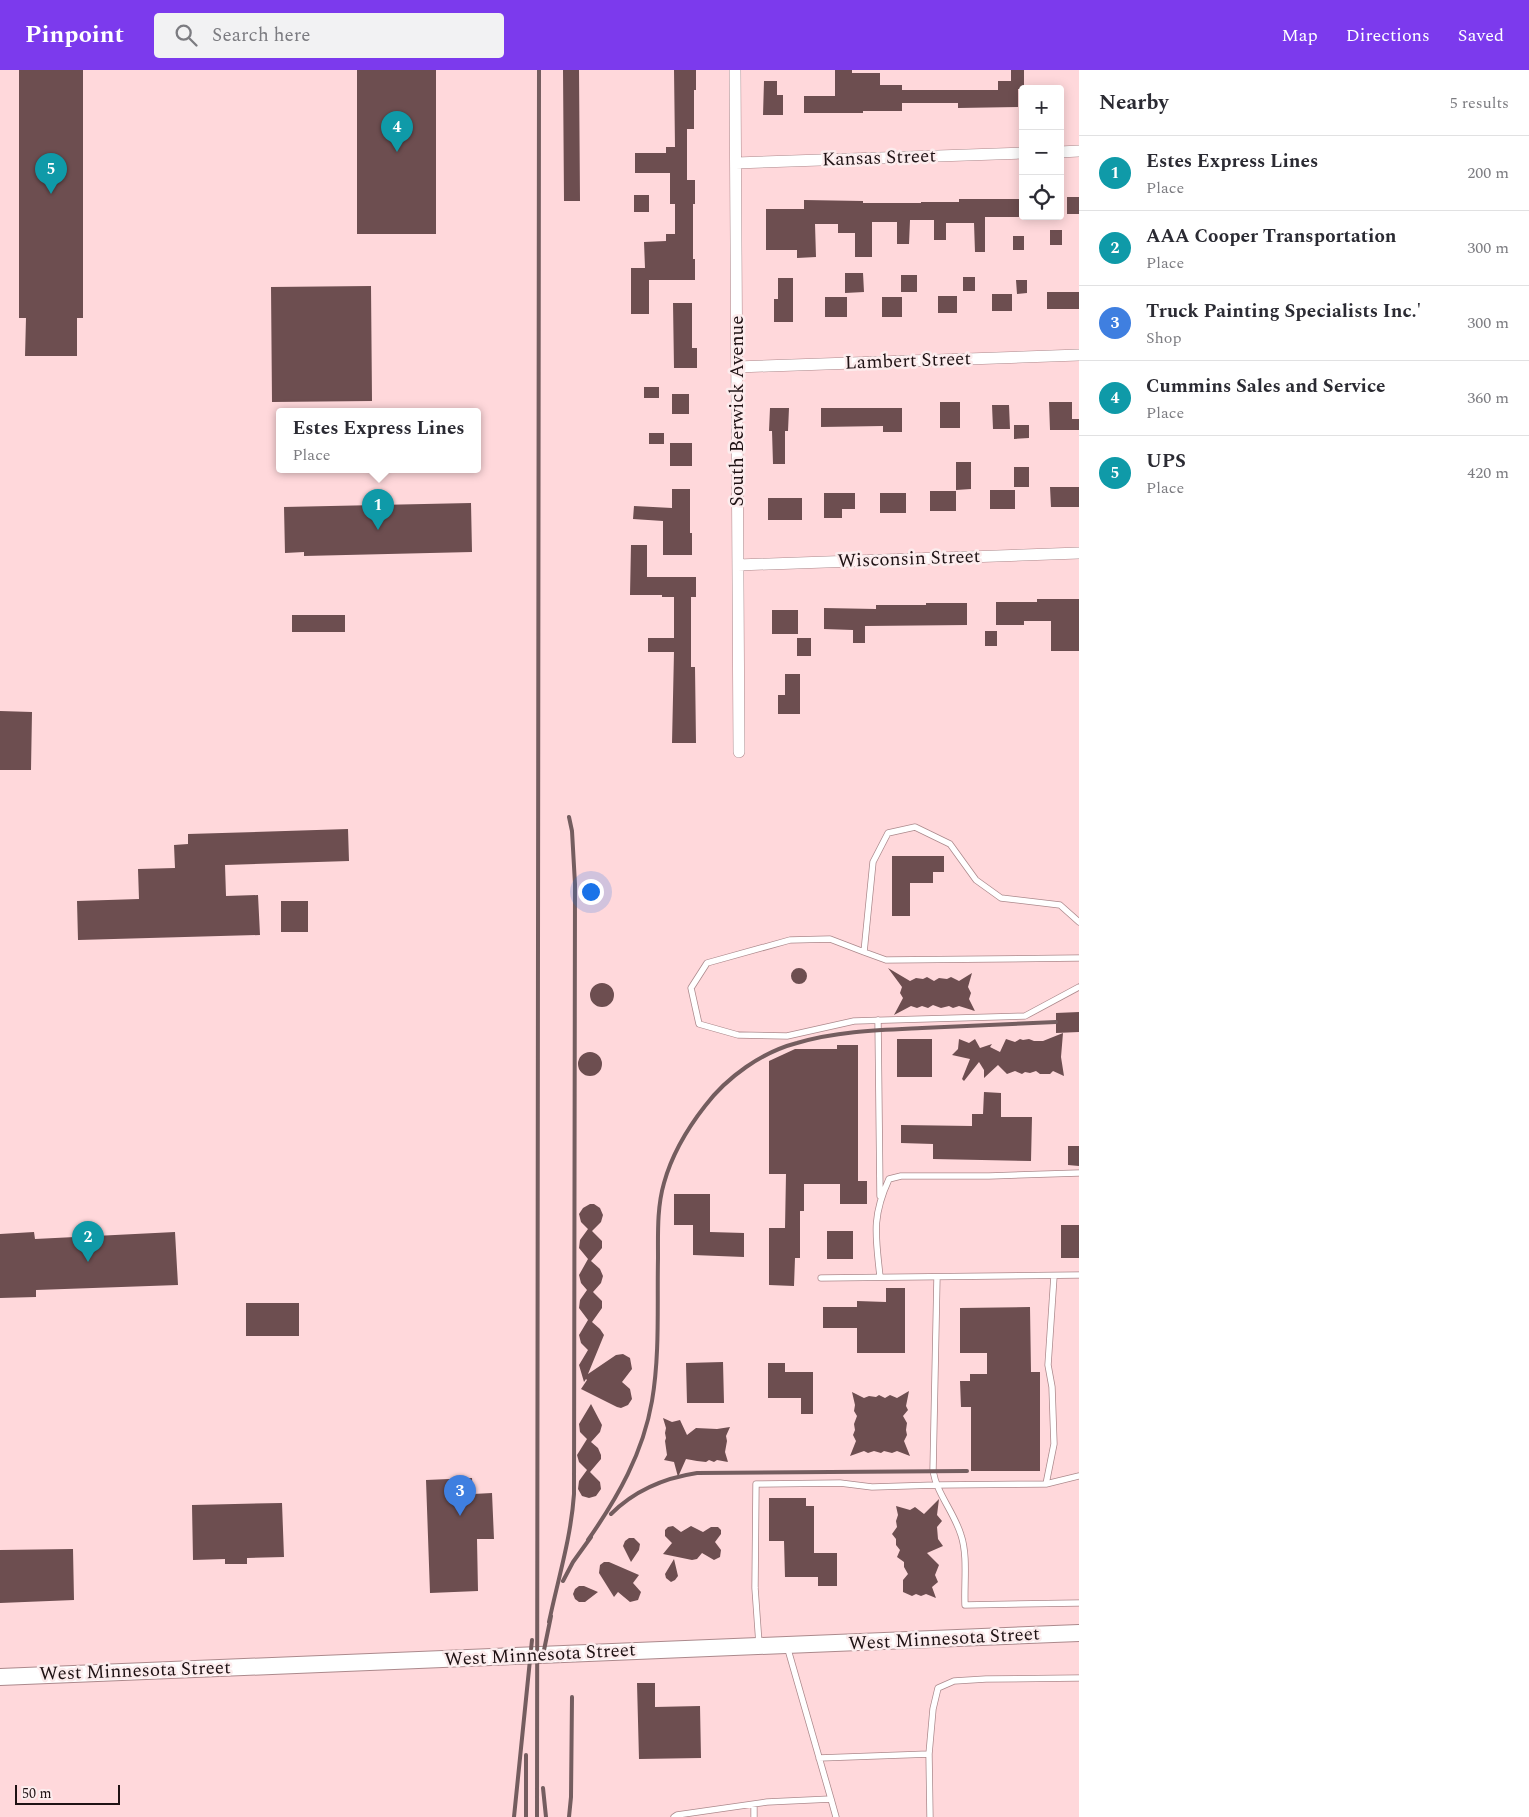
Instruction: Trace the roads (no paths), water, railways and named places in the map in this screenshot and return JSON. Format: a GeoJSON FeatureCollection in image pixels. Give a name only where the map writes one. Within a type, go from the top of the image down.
{"type":"FeatureCollection","features":[{"type":"Feature","properties":{"kind":"street","name":"South Berwick Avenue"},"geometry":{"type":"LineString","coordinates":[[736,70],[738,752]]}},
{"type":"Feature","properties":{"kind":"street"},"geometry":{"type":"LineString","coordinates":[[1064,152],[1079,151]]}},
{"type":"Feature","properties":{"kind":"street","name":"Kansas Street"},"geometry":{"type":"LineString","coordinates":[[736,162],[1019,153]]}},
{"type":"Feature","properties":{"kind":"street","name":"Lambert Street"},"geometry":{"type":"LineString","coordinates":[[737,367],[1079,355]]}},
{"type":"Feature","properties":{"kind":"street","name":"Wisconsin Street"},"geometry":{"type":"LineString","coordinates":[[738,565],[1079,553]]}},
{"type":"Feature","properties":{"kind":"street","name":"West Minnesota Street"},"geometry":{"type":"LineString","coordinates":[[0,1677],[787,1646],[1079,1632]]}},
{"type":"Feature","properties":{"kind":"lane"},"geometry":{"type":"LineString","coordinates":[[864,952],[873,862],[888,833],[915,827],[950,844],[976,880],[1001,898],[1060,905],[1079,922]]}},
{"type":"Feature","properties":{"kind":"lane"},"geometry":{"type":"LineString","coordinates":[[1079,958],[886,960],[830,939],[790,940],[707,963],[691,988],[699,1024],[738,1035],[787,1036],[854,1021],[1025,1016],[1079,987]]}},
{"type":"Feature","properties":{"kind":"lane"},"geometry":{"type":"LineString","coordinates":[[878,1020],[880,1199],[875,1225],[880,1277]]}},
{"type":"Feature","properties":{"kind":"lane"},"geometry":{"type":"LineString","coordinates":[[880,1199],[889,1179],[901,1176],[1079,1173]]}},
{"type":"Feature","properties":{"kind":"lane"},"geometry":{"type":"LineString","coordinates":[[821,1278],[1079,1275]]}},
{"type":"Feature","properties":{"kind":"lane"},"geometry":{"type":"LineString","coordinates":[[1046,1484],[1054,1444],[1052,1387],[1048,1365],[1054,1276]]}},
{"type":"Feature","properties":{"kind":"lane"},"geometry":{"type":"LineString","coordinates":[[937,1277],[933,1463],[936,1485],[948,1504],[961,1535],[964,1551],[965,1605],[1079,1603]]}},
{"type":"Feature","properties":{"kind":"lane"},"geometry":{"type":"LineString","coordinates":[[759,1646],[755,1588],[756,1484],[840,1483],[872,1487],[1046,1484],[1079,1476]]}},
{"type":"Feature","properties":{"kind":"lane"},"geometry":{"type":"LineString","coordinates":[[787,1646],[836,1817]]}},
{"type":"Feature","properties":{"kind":"lane"},"geometry":{"type":"LineString","coordinates":[[930,1817],[929,1754],[933,1709],[938,1688],[954,1681],[1079,1678]]}},
{"type":"Feature","properties":{"kind":"lane"},"geometry":{"type":"LineString","coordinates":[[819,1758],[929,1754]]}},
{"type":"Feature","properties":{"kind":"lane"},"geometry":{"type":"LineString","coordinates":[[674,1817],[754,1804],[831,1799]]}},
{"type":"Feature","properties":{"kind":"lane"},"geometry":{"type":"LineString","coordinates":[[754,1804],[754,1817]]}},
{"type":"Feature","properties":{"kind":"railway"},"geometry":{"type":"LineString","coordinates":[[537,1817],[539,70]]}},
{"type":"Feature","properties":{"kind":"railway"},"geometry":{"type":"LineString","coordinates":[[549,1622],[567,1542],[574,1494],[575,884],[572,831],[569,817]]}},
{"type":"Feature","properties":{"kind":"railway"},"geometry":{"type":"LineString","coordinates":[[588,1540],[628,1474],[648,1420],[655,1383],[658,1330],[658,1230],[662,1192],[667,1172],[681,1142],[698,1115],[714,1095],[758,1059],[784,1047],[812,1039],[875,1030],[1056,1022]]}},
{"type":"Feature","properties":{"kind":"railway"},"geometry":{"type":"LineString","coordinates":[[611,1514],[630,1498],[651,1486],[673,1478],[697,1473],[967,1471]]}},
{"type":"Feature","properties":{"kind":"railway"},"geometry":{"type":"LineString","coordinates":[[563,1581],[573,1562],[591,1537]]}},
{"type":"Feature","properties":{"kind":"railway"},"geometry":{"type":"LineString","coordinates":[[543,1655],[551,1616]]}},
{"type":"Feature","properties":{"kind":"railway"},"geometry":{"type":"LineString","coordinates":[[514,1817],[532,1640]]}},
{"type":"Feature","properties":{"kind":"railway"},"geometry":{"type":"LineString","coordinates":[[569,1817],[572,1697]]}},
{"type":"Feature","properties":{"kind":"railway"},"geometry":{"type":"LineString","coordinates":[[526,1755],[526,1817]]}},
{"type":"Feature","properties":{"kind":"railway"},"geometry":{"type":"LineString","coordinates":[[543,1788],[546,1817]]}},
{"type":"Feature","properties":{"kind":"place","name":"Cummins Sales and Service"},"geometry":{"type":"Point","coordinates":[397,152]}},
{"type":"Feature","properties":{"kind":"place","name":"UPS"},"geometry":{"type":"Point","coordinates":[51,194]}},
{"type":"Feature","properties":{"kind":"place","name":"Estes Express Lines"},"geometry":{"type":"Point","coordinates":[378,530]}},
{"type":"Feature","properties":{"kind":"place","name":"AAA Cooper Transportation"},"geometry":{"type":"Point","coordinates":[88,1262]}},
{"type":"Feature","properties":{"kind":"place","name":"Truck Painting Specialists Inc.'"},"geometry":{"type":"Point","coordinates":[460,1516]}}]}
